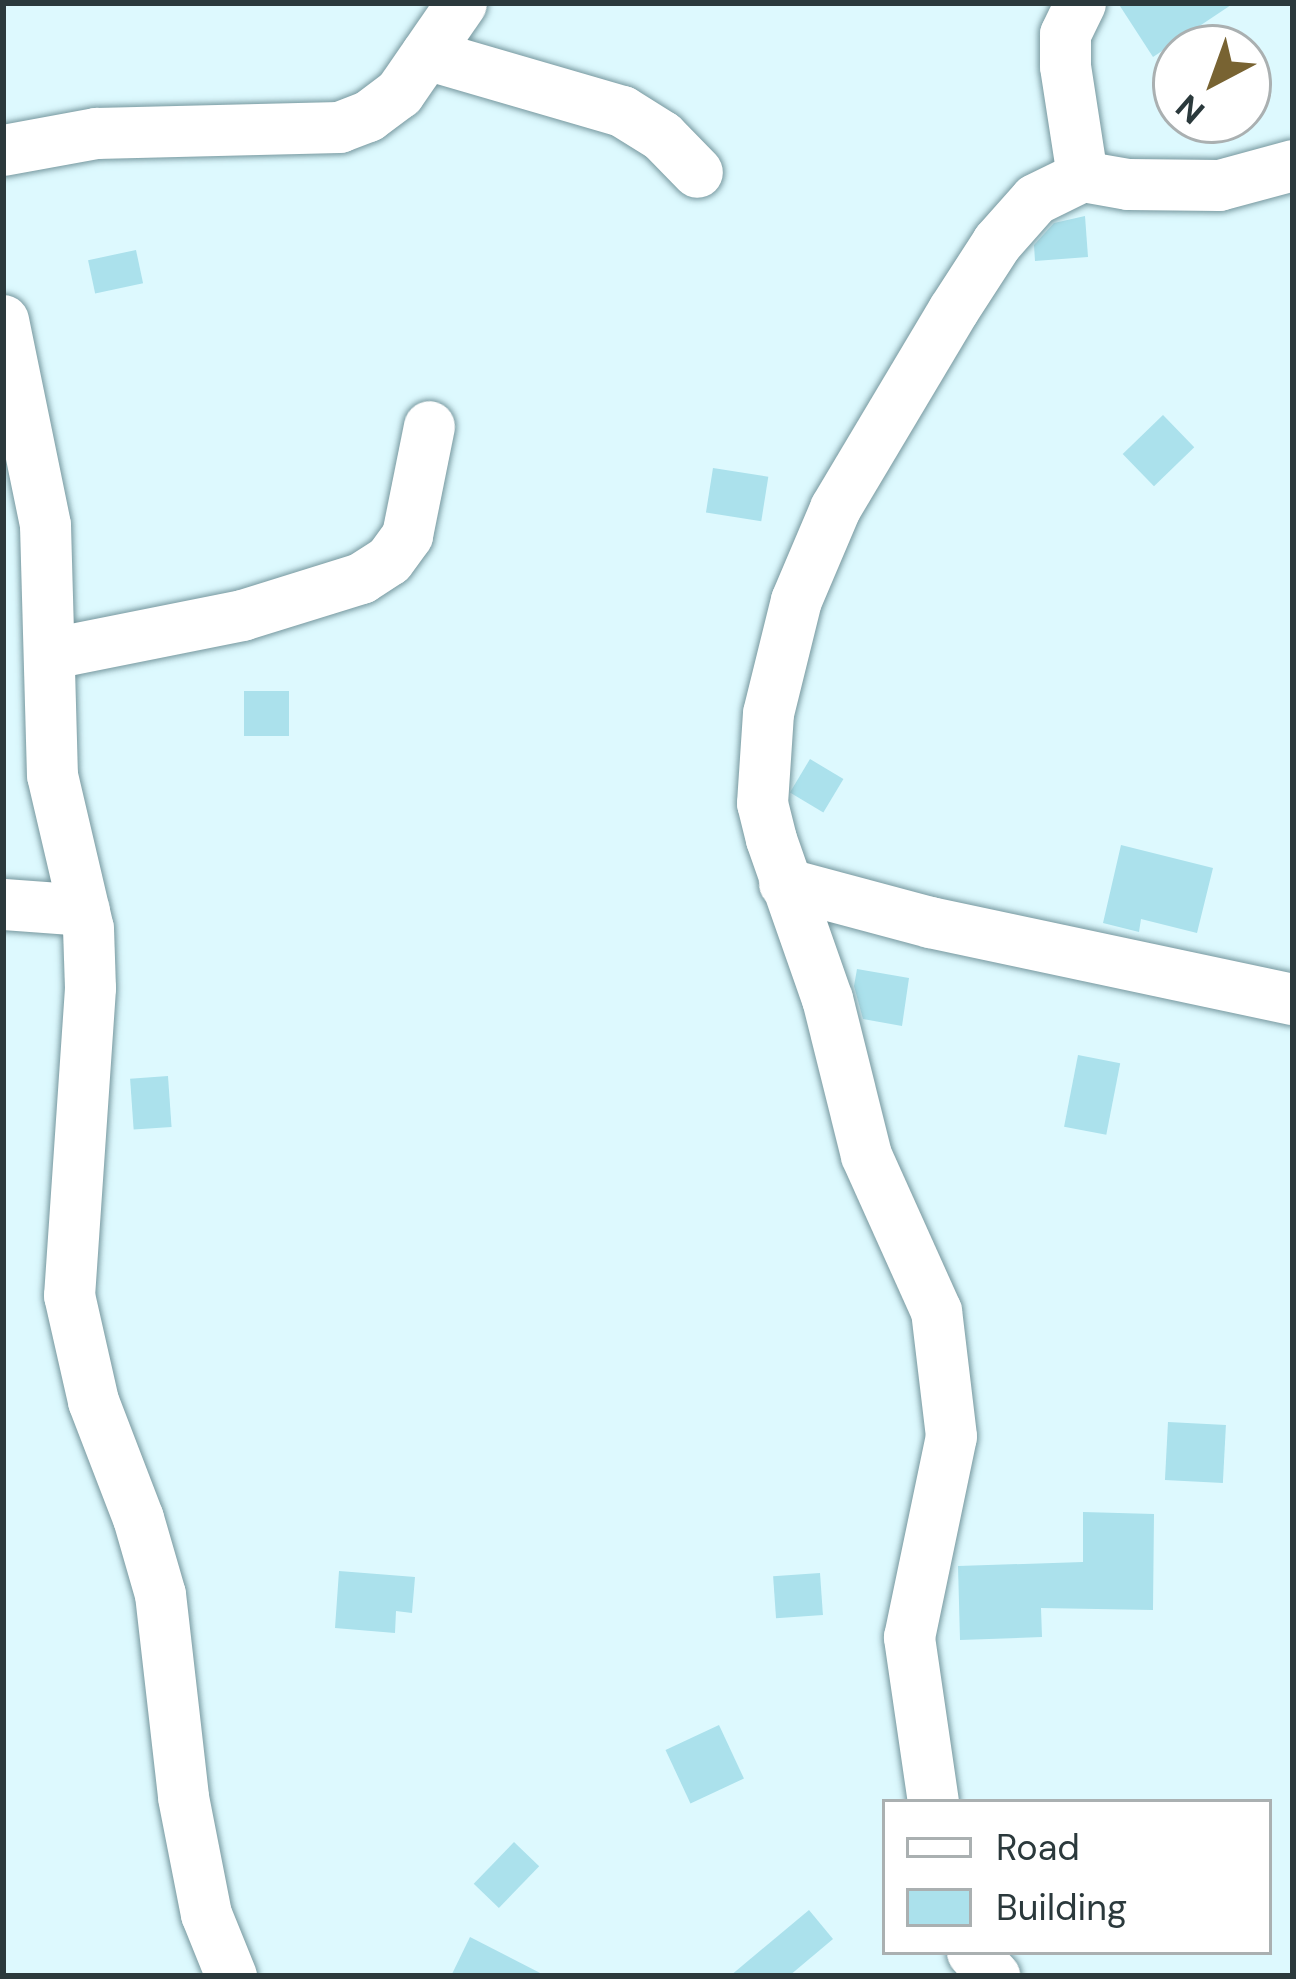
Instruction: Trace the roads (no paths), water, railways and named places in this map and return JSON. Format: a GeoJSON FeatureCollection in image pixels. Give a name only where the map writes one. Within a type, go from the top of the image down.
{"type":"FeatureCollection","features":[{"type":"Feature","properties":{"kind":"street"},"geometry":{"type":"LineString","coordinates":[[3,150],[96,133],[339,127],[368,116],[399,93],[460,3]]}},
{"type":"Feature","properties":{"kind":"street"},"geometry":{"type":"LineString","coordinates":[[1080,3],[1065,34],[1065,66],[1082,176]]}},
{"type":"Feature","properties":{"kind":"street"},"geometry":{"type":"LineString","coordinates":[[426,54],[622,111],[662,136],[698,172]]}},
{"type":"Feature","properties":{"kind":"street"},"geometry":{"type":"LineString","coordinates":[[933,1799],[909,1637],[950,1436],[936,1311],[866,1155],[827,999],[784,883],[762,803],[763,748],[796,601],[820,538],[878,433],[997,242],[1035,199],[1082,176],[1128,184],[1219,185],[1293,165]]}},
{"type":"Feature","properties":{"kind":"street"},"geometry":{"type":"LineString","coordinates":[[3,320],[45,525],[52,775],[84,910],[90,988],[69,1295],[93,1401],[138,1518],[160,1594],[188,1820],[206,1914],[231,1976]]}},
{"type":"Feature","properties":{"kind":"street"},"geometry":{"type":"LineString","coordinates":[[52,653],[242,616],[361,578],[389,560],[407,535],[429,425]]}},
{"type":"Feature","properties":{"kind":"street"},"geometry":{"type":"LineString","coordinates":[[784,883],[1027,944],[1293,999]]}},
{"type":"Feature","properties":{"kind":"street"},"geometry":{"type":"LineString","coordinates":[[3,904],[84,910]]}}]}
